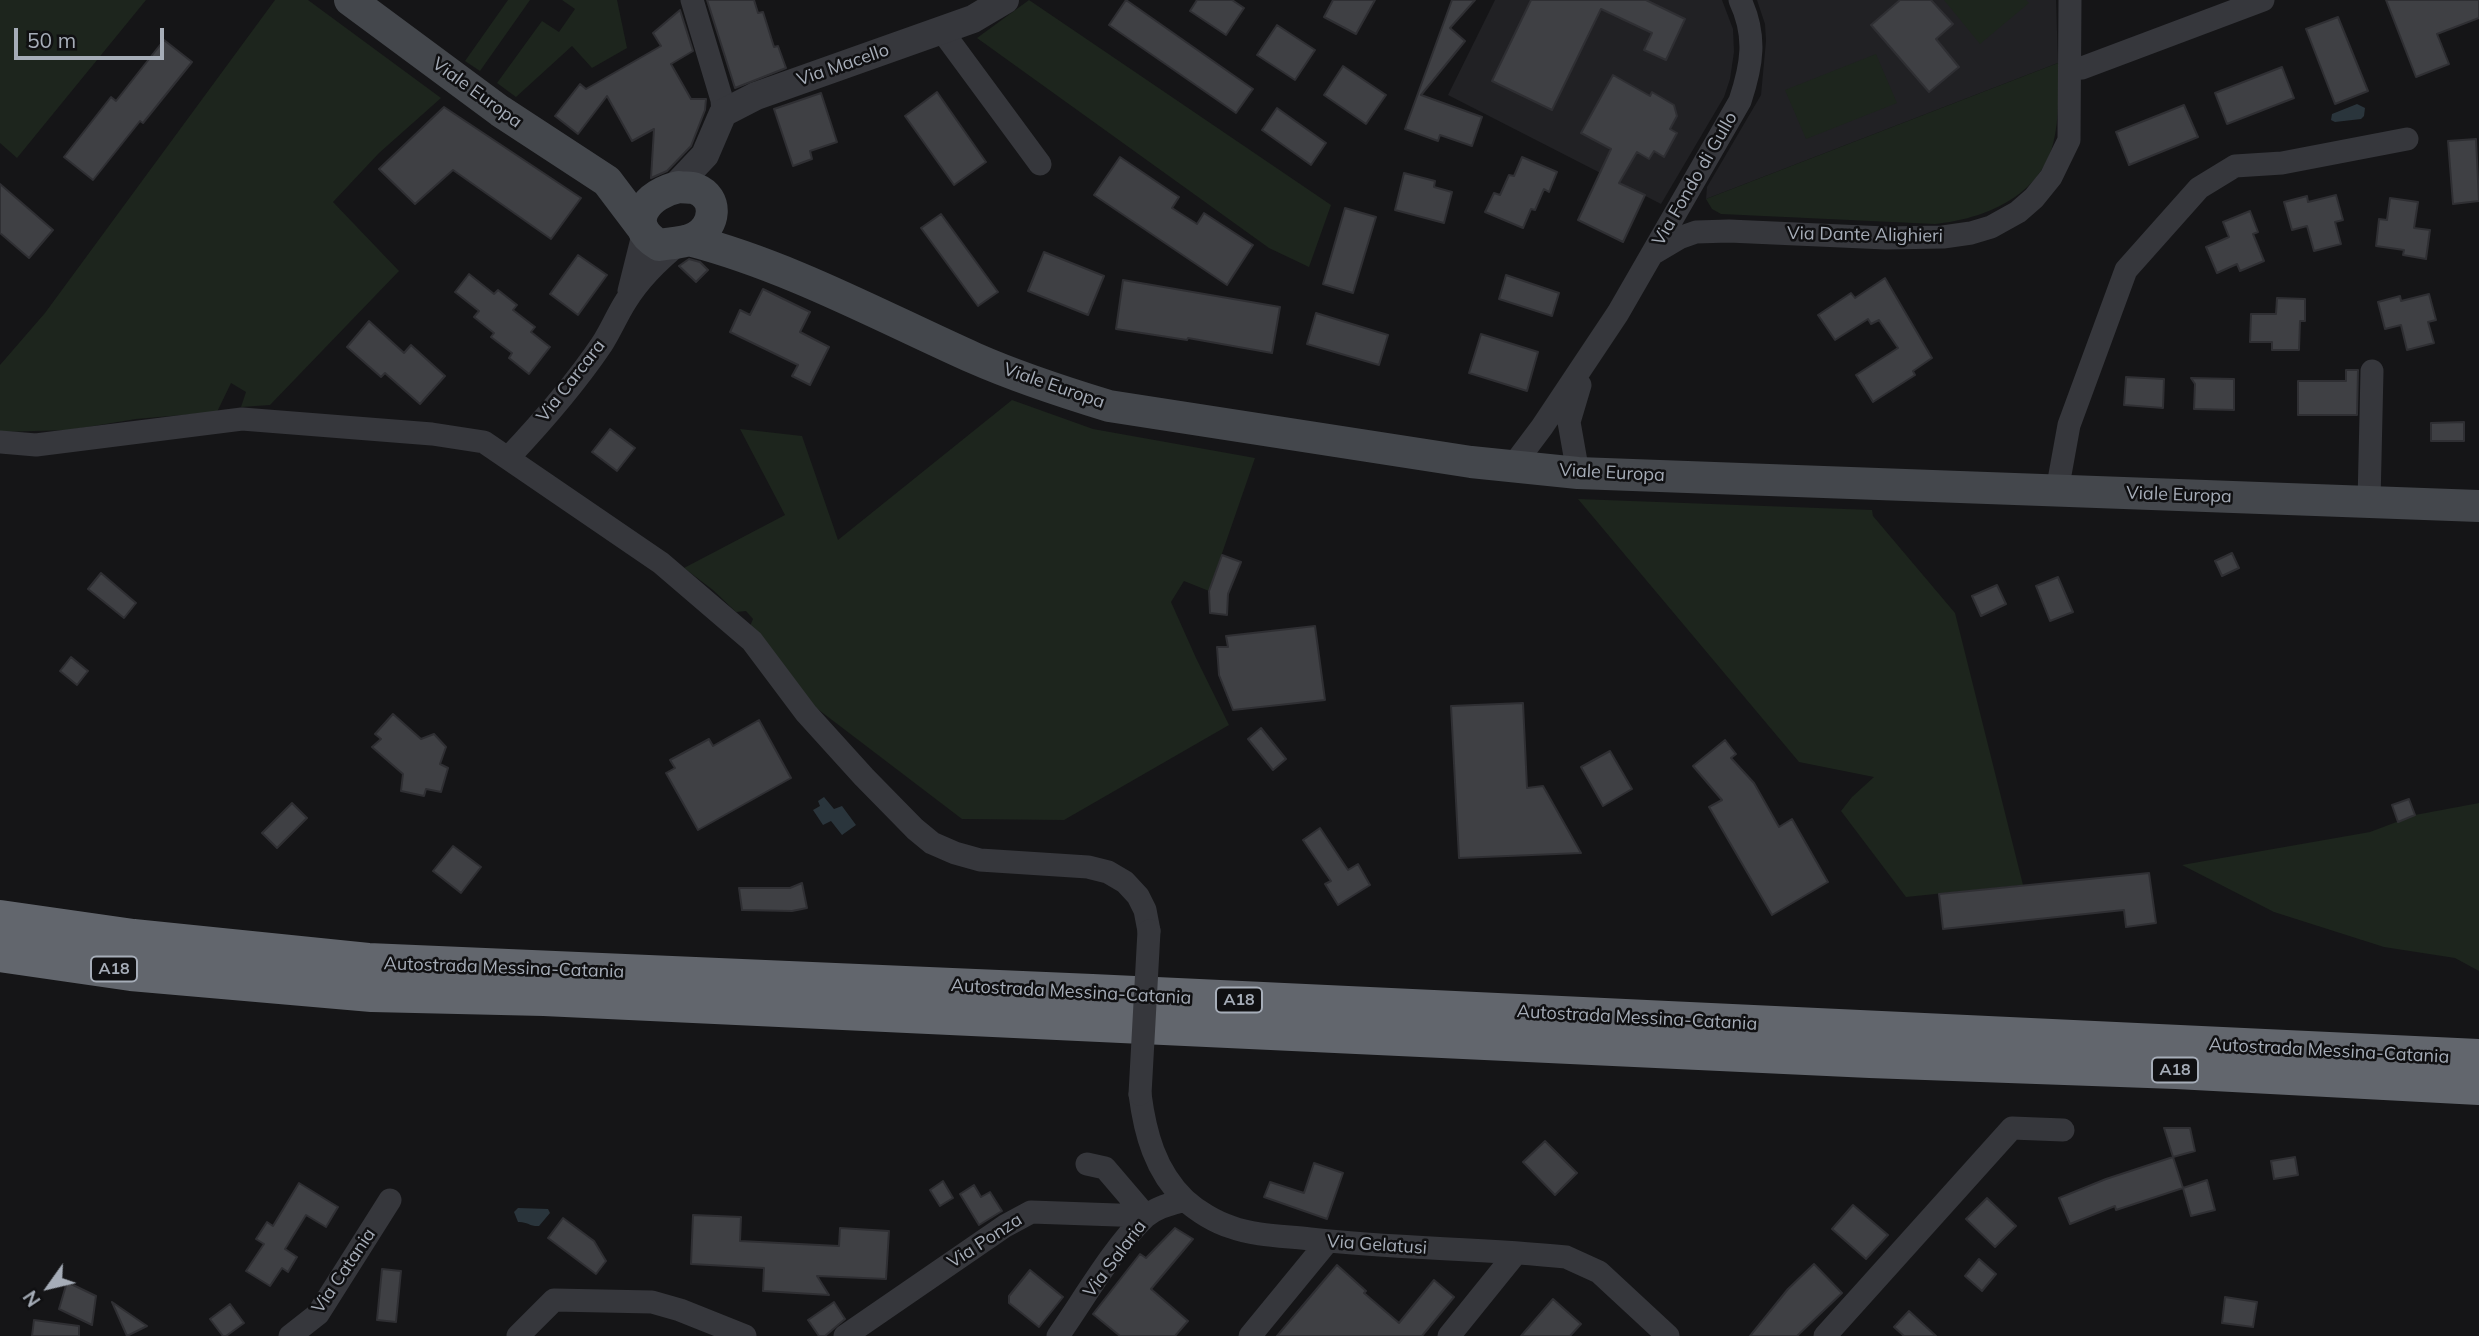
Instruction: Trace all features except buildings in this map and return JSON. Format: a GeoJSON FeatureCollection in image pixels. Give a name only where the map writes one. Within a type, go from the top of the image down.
{"type":"FeatureCollection","features":[{"type":"Feature","properties":{"kind":"highway","name":"Autostrada Messina-Catania"},"geometry":{"type":"LineString","coordinates":[[0,919],[133,938],[368,962],[2479,1058]]}},
{"type":"Feature","properties":{"kind":"highway","name":"Autostrada Messina-Catania"},"geometry":{"type":"LineString","coordinates":[[0,953],[131,972],[372,993],[544,998],[1870,1059],[2176,1070],[2479,1086]]}},
{"type":"Feature","properties":{"kind":"highway"},"geometry":{"type":"LineString","coordinates":[[229,979],[506,989],[721,992],[1077,1007],[2479,1074]]}},
{"type":"Feature","properties":{"kind":"main road","name":"Viale Europa"},"geometry":{"type":"LineString","coordinates":[[350,0],[500,111],[607,181]]}},
{"type":"Feature","properties":{"kind":"main road"},"geometry":{"type":"LineString","coordinates":[[607,181],[668,190],[695,188],[705,194],[733,234],[778,269]]}},
{"type":"Feature","properties":{"kind":"main road"},"geometry":{"type":"LineString","coordinates":[[607,181],[643,229],[659,245],[699,236],[708,227],[711,206]]}},
{"type":"Feature","properties":{"kind":"main road"},"geometry":{"type":"LineString","coordinates":[[643,229],[642,213],[647,203],[668,190]]}},
{"type":"Feature","properties":{"kind":"main road"},"geometry":{"type":"LineString","coordinates":[[686,241],[778,269]]}},
{"type":"Feature","properties":{"kind":"main road","name":"Viale Europa"},"geometry":{"type":"LineString","coordinates":[[778,269],[977,359],[1063,393],[1109,406],[1512,467],[1578,473],[2479,506]]}},
{"type":"Feature","properties":{"kind":"street"},"geometry":{"type":"LineString","coordinates":[[668,190],[705,155],[723,113],[719,89],[692,0]]}},
{"type":"Feature","properties":{"kind":"street","name":"Via Macello"},"geometry":{"type":"LineString","coordinates":[[723,113],[756,96],[973,19],[1005,0]]}},
{"type":"Feature","properties":{"kind":"street","name":"Via Fondo di Gullo"},"geometry":{"type":"LineString","coordinates":[[1595,346],[1618,313],[1740,102],[1751,68],[1751,34],[1740,0]]}},
{"type":"Feature","properties":{"kind":"street","name":"Via Dante Alighieri"},"geometry":{"type":"LineString","coordinates":[[1652,254],[1679,238],[1696,232],[1729,231],[1886,239],[1943,237],[1971,233],[2018,212],[2051,177],[2069,140],[2070,0]]}},
{"type":"Feature","properties":{"kind":"street"},"geometry":{"type":"LineString","coordinates":[[2070,69],[2082,68],[2263,0]]}},
{"type":"Feature","properties":{"kind":"street"},"geometry":{"type":"LineString","coordinates":[[942,31],[1040,164]]}},
{"type":"Feature","properties":{"kind":"street"},"geometry":{"type":"LineString","coordinates":[[2057,491],[2069,425],[2126,270],[2199,188],[2235,166],[2282,163],[2407,139]]}},
{"type":"Feature","properties":{"kind":"street"},"geometry":{"type":"LineString","coordinates":[[705,155],[711,206]]}},
{"type":"Feature","properties":{"kind":"street"},"geometry":{"type":"LineString","coordinates":[[1686,195],[1702,220],[1716,228],[1729,231]]}},
{"type":"Feature","properties":{"kind":"street"},"geometry":{"type":"LineString","coordinates":[[626,300],[643,229]]}},
{"type":"Feature","properties":{"kind":"street"},"geometry":{"type":"LineString","coordinates":[[626,300],[660,258],[686,241]]}},
{"type":"Feature","properties":{"kind":"street","name":"Via Carcara"},"geometry":{"type":"LineString","coordinates":[[509,457],[602,343],[626,300]]}},
{"type":"Feature","properties":{"kind":"street"},"geometry":{"type":"LineString","coordinates":[[1512,467],[1542,427],[1595,346]]}},
{"type":"Feature","properties":{"kind":"street"},"geometry":{"type":"LineString","coordinates":[[1578,473],[1569,422],[1595,346]]}},
{"type":"Feature","properties":{"kind":"street"},"geometry":{"type":"LineString","coordinates":[[2369,502],[2372,372]]}},
{"type":"Feature","properties":{"kind":"street"},"geometry":{"type":"LineString","coordinates":[[0,442],[36,445],[242,419],[432,434],[484,442],[509,457]]}},
{"type":"Feature","properties":{"kind":"street","name":"Via Gelatusi"},"geometry":{"type":"LineString","coordinates":[[509,457],[661,563],[752,641],[806,713],[915,830],[932,842],[955,853],[980,860],[1088,867],[1108,872],[1125,881],[1138,896],[1145,910],[1149,931],[1140,1094],[1144,1130],[1156,1160],[1185,1199],[1205,1214],[1231,1227],[1259,1233],[1328,1241],[1566,1257],[1599,1272],[1668,1336]]}},
{"type":"Feature","properties":{"kind":"street"},"geometry":{"type":"LineString","coordinates":[[1825,1336],[2012,1128],[2063,1130]]}},
{"type":"Feature","properties":{"kind":"street"},"geometry":{"type":"LineString","coordinates":[[1087,1164],[1105,1168],[1146,1216]]}},
{"type":"Feature","properties":{"kind":"street","name":"Via Salaria"},"geometry":{"type":"LineString","coordinates":[[1058,1336],[1146,1216],[1163,1206],[1185,1199]]}},
{"type":"Feature","properties":{"kind":"street","name":"Via Catania"},"geometry":{"type":"LineString","coordinates":[[290,1336],[318,1314],[390,1200]]}},
{"type":"Feature","properties":{"kind":"street","name":"Via Ponza"},"geometry":{"type":"LineString","coordinates":[[845,1336],[1005,1226],[1031,1212],[1146,1216]]}},
{"type":"Feature","properties":{"kind":"street"},"geometry":{"type":"LineString","coordinates":[[1250,1336],[1328,1241]]}},
{"type":"Feature","properties":{"kind":"street"},"geometry":{"type":"LineString","coordinates":[[1449,1336],[1516,1253]]}},
{"type":"Feature","properties":{"kind":"street"},"geometry":{"type":"LineString","coordinates":[[518,1336],[554,1300],[652,1302],[745,1336]]}},
{"type":"Feature","properties":{"kind":"shaded area"},"geometry":{"type":"Polygon","coordinates":[[[0,0],[146,0],[17,158],[0,143],[0,0]]]}},
{"type":"Feature","properties":{"kind":"shaded area"},"geometry":{"type":"Polygon","coordinates":[[[275,0],[308,0],[441,98],[379,153],[333,202],[399,271],[270,405],[241,407],[246,392],[231,383],[217,412],[136,419],[69,430],[0,432],[0,365],[45,313],[275,0]]]}},
{"type":"Feature","properties":{"kind":"shaded area"},"geometry":{"type":"Polygon","coordinates":[[[508,0],[530,0],[480,71],[465,61],[508,0]]]}},
{"type":"Feature","properties":{"kind":"shaded area"},"geometry":{"type":"Polygon","coordinates":[[[562,0],[617,0],[627,48],[592,68],[572,46],[516,97],[497,83],[542,21],[559,32],[575,9],[562,0]]]}},
{"type":"Feature","properties":{"kind":"shaded area"},"geometry":{"type":"Polygon","coordinates":[[[1029,0],[1331,205],[1309,267],[1269,248],[977,38],[1029,0]]]}},
{"type":"Feature","properties":{"kind":"shaded area"},"geometry":{"type":"Polygon","coordinates":[[[1495,0],[1722,0],[1733,29],[1734,52],[1730,79],[1724,97],[1661,204],[1448,95],[1495,0]]]}},
{"type":"Feature","properties":{"kind":"shaded area"},"geometry":{"type":"Polygon","coordinates":[[[1757,0],[2056,0],[2058,63],[1706,199],[1707,187],[1761,95],[1766,41],[1765,24],[1757,0]]]}},
{"type":"Feature","properties":{"kind":"shaded area"},"geometry":{"type":"Polygon","coordinates":[[[1944,0],[2026,0],[2029,3],[1980,44],[1944,0]]]}},
{"type":"Feature","properties":{"kind":"shaded area"},"geometry":{"type":"Polygon","coordinates":[[[1876,54],[1897,103],[1806,139],[1785,90],[1876,54]]]}},
{"type":"Feature","properties":{"kind":"shaded area"},"geometry":{"type":"Polygon","coordinates":[[[2058,63],[2057,124],[2046,162],[2036,178],[2022,191],[2007,202],[1972,217],[1935,224],[1721,214],[1712,209],[1706,199],[2058,63]]]}},
{"type":"Feature","properties":{"kind":"shaded area"},"geometry":{"type":"Polygon","coordinates":[[[2357,104],[2365,108],[2361,119],[2335,122],[2331,120],[2332,114],[2357,104]]]}},
{"type":"Feature","properties":{"kind":"shaded area"},"geometry":{"type":"Polygon","coordinates":[[[1012,400],[1093,429],[1255,458],[1209,591],[1184,581],[1171,602],[1229,725],[1064,820],[962,819],[815,707],[750,626],[753,619],[746,611],[736,612],[684,568],[785,515],[740,429],[802,436],[838,540],[1012,400]]]}},
{"type":"Feature","properties":{"kind":"shaded area"},"geometry":{"type":"Polygon","coordinates":[[[1578,499],[1872,510],[1873,516],[1955,613],[2023,885],[1906,897],[1841,811],[1874,777],[1799,762],[1578,499]]]}},
{"type":"Feature","properties":{"kind":"shaded area"},"geometry":{"type":"Polygon","coordinates":[[[824,797],[834,809],[842,806],[856,825],[842,835],[831,821],[823,825],[813,810],[820,806],[818,801],[824,797]]]}},
{"type":"Feature","properties":{"kind":"shaded area"},"geometry":{"type":"Polygon","coordinates":[[[2479,803],[2479,971],[2455,958],[2384,947],[2274,912],[2182,865],[2370,832],[2415,815],[2479,803]]]}},
{"type":"Feature","properties":{"kind":"shaded area"},"geometry":{"type":"Polygon","coordinates":[[[518,1208],[548,1209],[550,1213],[536,1226],[518,1222],[514,1212],[518,1208]]]}}]}
